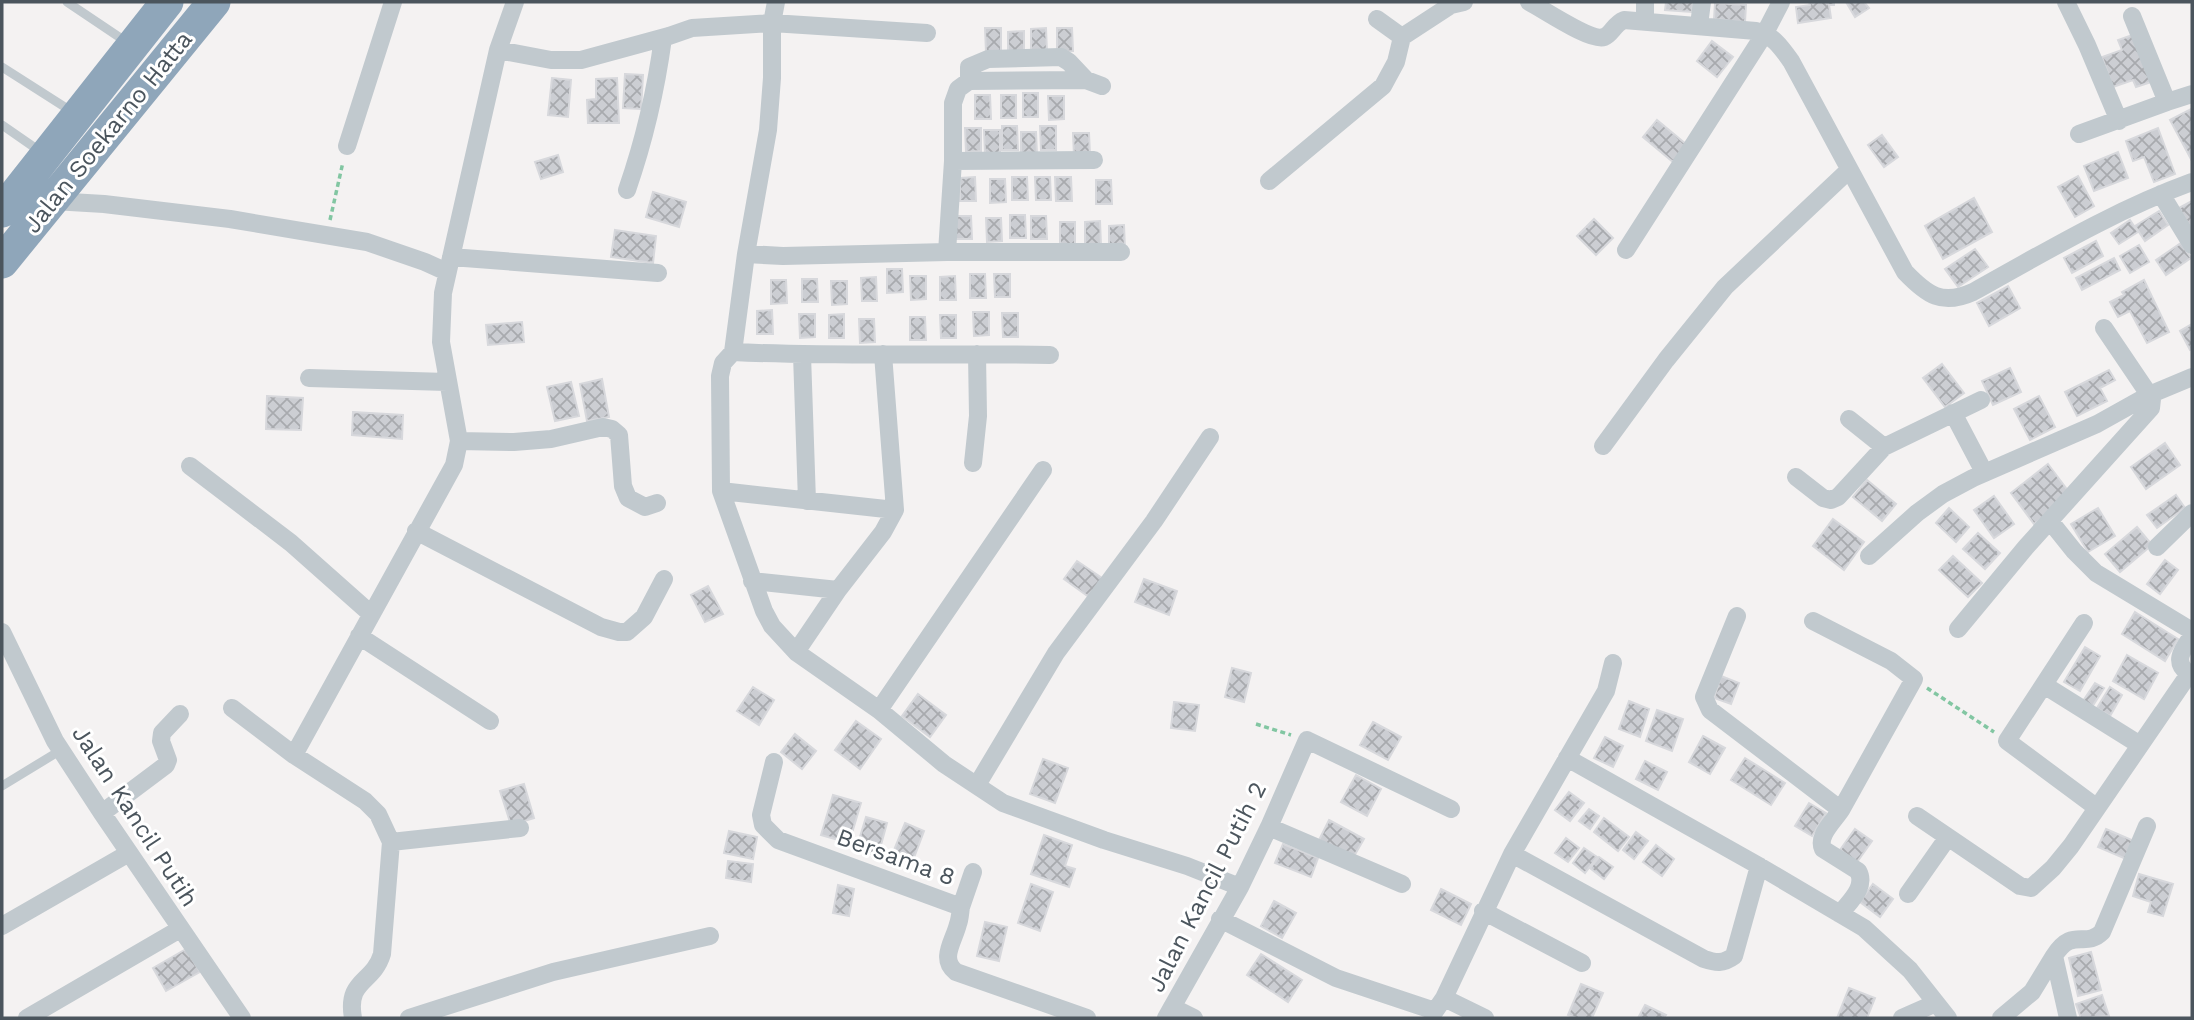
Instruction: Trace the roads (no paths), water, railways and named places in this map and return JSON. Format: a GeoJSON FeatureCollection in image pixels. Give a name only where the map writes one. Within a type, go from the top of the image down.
{"type":"FeatureCollection","features":[{"type":"Feature","properties":{"kind":"highway","name":"Jalan Soekarno Hatta"},"geometry":{"type":"LineString","coordinates":[[2,211],[77,115],[125,41],[167,2]]}},
{"type":"Feature","properties":{"kind":"highway","name":"Jalan Soekarno Hatta"},"geometry":{"type":"LineString","coordinates":[[2,262],[214,2]]}},
{"type":"Feature","properties":{"kind":"street"},"geometry":{"type":"LineString","coordinates":[[347,146],[393,2]]}},
{"type":"Feature","properties":{"kind":"street"},"geometry":{"type":"LineString","coordinates":[[294,755],[454,465],[459,441],[441,342],[443,293],[498,50],[514,2]]}},
{"type":"Feature","properties":{"kind":"street"},"geometry":{"type":"LineString","coordinates":[[776,2],[772,23],[768,130],[746,254],[733,352],[723,363],[720,376],[721,491],[764,611],[772,626],[796,652],[879,710],[944,764],[1003,803],[1240,887]]}},
{"type":"Feature","properties":{"kind":"street"},"geometry":{"type":"LineString","coordinates":[[1269,181],[1383,86],[1396,62],[1402,37],[1451,5],[1464,2]]}},
{"type":"Feature","properties":{"kind":"street"},"geometry":{"type":"LineString","coordinates":[[1530,2],[1598,38],[1606,36],[1616,24],[1624,20],[1765,33],[1774,39],[1791,61],[1905,272],[1931,295],[1958,299],[2093,225],[2192,182]]}},
{"type":"Feature","properties":{"kind":"street"},"geometry":{"type":"LineString","coordinates":[[1645,21],[1646,2]]}},
{"type":"Feature","properties":{"kind":"street"},"geometry":{"type":"LineString","coordinates":[[1699,25],[1702,2]]}},
{"type":"Feature","properties":{"kind":"street"},"geometry":{"type":"LineString","coordinates":[[1626,250],[1765,33],[1781,2]]}},
{"type":"Feature","properties":{"kind":"street"},"geometry":{"type":"LineString","coordinates":[[2066,2],[2119,121]]}},
{"type":"Feature","properties":{"kind":"street"},"geometry":{"type":"LineString","coordinates":[[2132,16],[2166,102]]}},
{"type":"Feature","properties":{"kind":"street"},"geometry":{"type":"LineString","coordinates":[[1377,19],[1402,37]]}},
{"type":"Feature","properties":{"kind":"street"},"geometry":{"type":"LineString","coordinates":[[498,50],[551,60],[581,60],[692,28],[772,23],[927,33]]}},
{"type":"Feature","properties":{"kind":"street"},"geometry":{"type":"LineString","coordinates":[[627,190],[640,151],[659,69],[663,38]]}},
{"type":"Feature","properties":{"kind":"street"},"geometry":{"type":"LineString","coordinates":[[947,252],[953,161],[953,103],[958,89],[969,81],[970,67],[988,58],[1060,57],[1094,83]]}},
{"type":"Feature","properties":{"kind":"street"},"geometry":{"type":"LineString","coordinates":[[2079,134],[2192,94]]}},
{"type":"Feature","properties":{"kind":"street"},"geometry":{"type":"LineString","coordinates":[[953,161],[1094,160]]}},
{"type":"Feature","properties":{"kind":"street"},"geometry":{"type":"LineString","coordinates":[[1603,446],[1666,360],[1726,287],[1849,170]]}},
{"type":"Feature","properties":{"kind":"street"},"geometry":{"type":"LineString","coordinates":[[2161,194],[2192,245]]}},
{"type":"Feature","properties":{"kind":"street"},"geometry":{"type":"LineString","coordinates":[[53,201],[104,204],[230,219],[367,242],[425,262],[449,265],[658,273]]}},
{"type":"Feature","properties":{"kind":"street"},"geometry":{"type":"LineString","coordinates":[[746,254],[783,256],[1121,252]]}},
{"type":"Feature","properties":{"kind":"street"},"geometry":{"type":"LineString","coordinates":[[1958,629],[2019,555],[2149,412],[2152,402],[2149,395],[2104,328]]}},
{"type":"Feature","properties":{"kind":"street"},"geometry":{"type":"LineString","coordinates":[[733,352],[802,355],[1051,355]]}},
{"type":"Feature","properties":{"kind":"street"},"geometry":{"type":"LineString","coordinates":[[796,652],[838,590],[883,532],[895,510],[883,354]]}},
{"type":"Feature","properties":{"kind":"street"},"geometry":{"type":"LineString","coordinates":[[973,463],[978,416],[976,354]]}},
{"type":"Feature","properties":{"kind":"street"},"geometry":{"type":"LineString","coordinates":[[802,355],[807,501]]}},
{"type":"Feature","properties":{"kind":"street"},"geometry":{"type":"LineString","coordinates":[[1869,556],[1917,513],[1943,494],[1984,472],[2097,424],[2149,395],[2192,377]]}},
{"type":"Feature","properties":{"kind":"street"},"geometry":{"type":"LineString","coordinates":[[309,378],[447,382]]}},
{"type":"Feature","properties":{"kind":"street"},"geometry":{"type":"LineString","coordinates":[[1796,477],[1823,498],[1831,500],[1838,496],[1884,447],[1981,400]]}},
{"type":"Feature","properties":{"kind":"street"},"geometry":{"type":"LineString","coordinates":[[1953,414],[1984,472]]}},
{"type":"Feature","properties":{"kind":"street"},"geometry":{"type":"LineString","coordinates":[[1849,419],[1884,447]]}},
{"type":"Feature","properties":{"kind":"street"},"geometry":{"type":"LineString","coordinates":[[459,441],[514,442],[551,439],[603,426],[619,435],[622,486],[628,498],[645,507],[657,503]]}},
{"type":"Feature","properties":{"kind":"street"},"geometry":{"type":"LineString","coordinates":[[977,785],[1056,653],[1154,521],[1210,437]]}},
{"type":"Feature","properties":{"kind":"street"},"geometry":{"type":"LineString","coordinates":[[190,466],[291,543],[371,614]]}},
{"type":"Feature","properties":{"kind":"street"},"geometry":{"type":"LineString","coordinates":[[879,710],[1043,470]]}},
{"type":"Feature","properties":{"kind":"street"},"geometry":{"type":"LineString","coordinates":[[721,491],[895,510]]}},
{"type":"Feature","properties":{"kind":"street"},"geometry":{"type":"LineString","coordinates":[[2157,547],[2192,513]]}},
{"type":"Feature","properties":{"kind":"street"},"geometry":{"type":"LineString","coordinates":[[1917,816],[2020,886],[2031,888],[2053,869],[2191,674],[2181,667],[2179,658],[2192,634],[2096,573],[2050,521]]}},
{"type":"Feature","properties":{"kind":"street"},"geometry":{"type":"LineString","coordinates":[[416,531],[601,627],[619,632],[627,632],[644,617],[664,579]]}},
{"type":"Feature","properties":{"kind":"street"},"geometry":{"type":"LineString","coordinates":[[752,582],[838,590]]}},
{"type":"Feature","properties":{"kind":"street"},"geometry":{"type":"LineString","coordinates":[[1737,616],[1704,697],[1706,704],[1710,710],[1841,810]]}},
{"type":"Feature","properties":{"kind":"street"},"geometry":{"type":"LineString","coordinates":[[1813,621],[1891,661],[1914,678],[1841,810],[1821,838],[1824,849],[1862,877],[1861,885],[1840,914]]}},
{"type":"Feature","properties":{"kind":"street"},"geometry":{"type":"LineString","coordinates":[[2084,623],[2007,741],[2096,807]]}},
{"type":"Feature","properties":{"kind":"street","name":"Jalan Kancil Putih"},"geometry":{"type":"LineString","coordinates":[[2,632],[61,750],[242,1018]]}},
{"type":"Feature","properties":{"kind":"street"},"geometry":{"type":"LineString","coordinates":[[359,636],[490,722]]}},
{"type":"Feature","properties":{"kind":"street"},"geometry":{"type":"LineString","coordinates":[[1437,1009],[1512,853],[1606,691],[1613,663]]}},
{"type":"Feature","properties":{"kind":"street"},"geometry":{"type":"LineString","coordinates":[[2044,685],[2140,745]]}},
{"type":"Feature","properties":{"kind":"street"},"geometry":{"type":"LineString","coordinates":[[232,708],[294,755],[365,801],[378,814],[391,842],[382,954],[379,964],[355,988],[350,1004],[353,1018]]}},
{"type":"Feature","properties":{"kind":"street"},"geometry":{"type":"LineString","coordinates":[[102,813],[166,765],[168,760],[162,733],[180,715]]}},
{"type":"Feature","properties":{"kind":"street","name":"Jalan Kancil Putih 2"},"geometry":{"type":"LineString","coordinates":[[1169,1013],[1240,887],[1307,740],[1451,808]]}},
{"type":"Feature","properties":{"kind":"street"},"geometry":{"type":"LineString","coordinates":[[1567,758],[1864,928],[1910,970],[1948,1018]]}},
{"type":"Feature","properties":{"kind":"street","name":"Bersama 8"},"geometry":{"type":"LineString","coordinates":[[774,762],[761,815],[763,825],[778,840],[961,907],[958,925],[948,951],[948,961],[952,969],[1087,1018]]}},
{"type":"Feature","properties":{"kind":"street"},"geometry":{"type":"LineString","coordinates":[[2001,1018],[2032,992],[2060,946],[2067,941],[2095,937],[2102,932],[2147,826]]}},
{"type":"Feature","properties":{"kind":"street"},"geometry":{"type":"LineString","coordinates":[[1269,827],[1402,884]]}},
{"type":"Feature","properties":{"kind":"street"},"geometry":{"type":"LineString","coordinates":[[391,842],[520,828]]}},
{"type":"Feature","properties":{"kind":"street"},"geometry":{"type":"LineString","coordinates":[[1908,894],[1948,837]]}},
{"type":"Feature","properties":{"kind":"street"},"geometry":{"type":"LineString","coordinates":[[2,926],[129,853]]}},
{"type":"Feature","properties":{"kind":"street"},"geometry":{"type":"LineString","coordinates":[[1512,853],[1692,953],[1715,963],[1727,961],[1734,956],[1759,866]]}},
{"type":"Feature","properties":{"kind":"street"},"geometry":{"type":"LineString","coordinates":[[961,907],[973,872]]}},
{"type":"Feature","properties":{"kind":"street"},"geometry":{"type":"LineString","coordinates":[[1483,911],[1582,963]]}},
{"type":"Feature","properties":{"kind":"street"},"geometry":{"type":"LineString","coordinates":[[1220,919],[1336,978],[1437,1009],[1485,1018]]}},
{"type":"Feature","properties":{"kind":"street"},"geometry":{"type":"LineString","coordinates":[[27,1018],[180,929]]}},
{"type":"Feature","properties":{"kind":"street"},"geometry":{"type":"LineString","coordinates":[[409,1018],[553,972],[710,936]]}},
{"type":"Feature","properties":{"kind":"street"},"geometry":{"type":"LineString","coordinates":[[2054,956],[2068,1018]]}},
{"type":"Feature","properties":{"kind":"street"},"geometry":{"type":"LineString","coordinates":[[1902,1018],[1936,1003]]}},
{"type":"Feature","properties":{"kind":"street"},"geometry":{"type":"LineString","coordinates":[[1169,1013],[1194,1018]]}},
{"type":"Feature","properties":{"kind":"lane"},"geometry":{"type":"LineString","coordinates":[[67,2],[125,41]]}},
{"type":"Feature","properties":{"kind":"lane"},"geometry":{"type":"LineString","coordinates":[[2,67],[77,115]]}},
{"type":"Feature","properties":{"kind":"lane"},"geometry":{"type":"LineString","coordinates":[[2,125],[46,155]]}},
{"type":"Feature","properties":{"kind":"lane"},"geometry":{"type":"LineString","coordinates":[[2,786],[61,750]]}}]}
